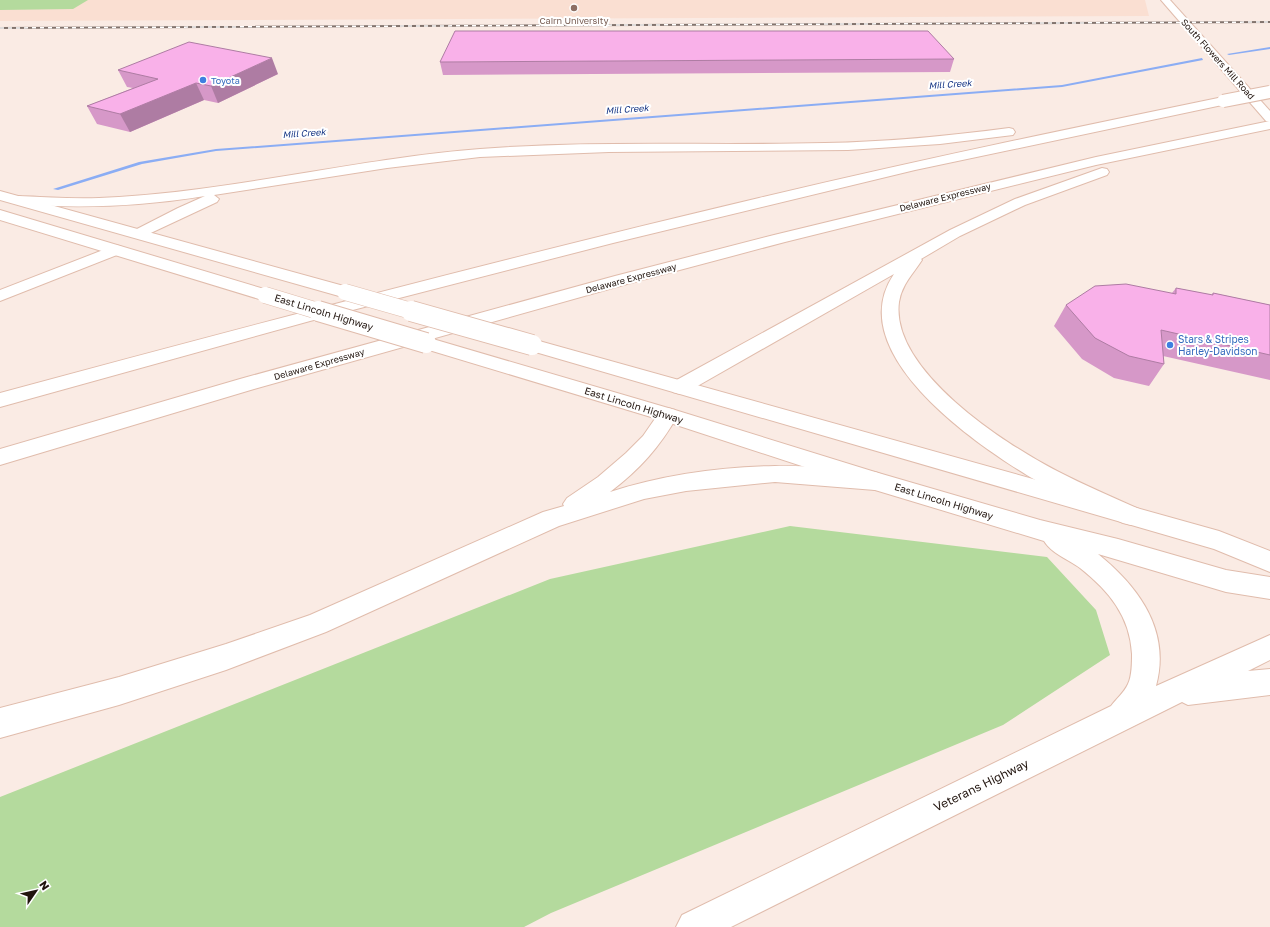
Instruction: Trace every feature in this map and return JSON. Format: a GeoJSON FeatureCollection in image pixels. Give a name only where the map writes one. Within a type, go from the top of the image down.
{"type":"FeatureCollection","features":[{"type":"Feature","properties":{"kind":"main road","name":"South Flowers Mill Road"},"geometry":{"type":"LineString","coordinates":[[1165,0],[1270,118]]}},
{"type":"Feature","properties":{"kind":"main road"},"geometry":{"type":"LineString","coordinates":[[0,400],[187,348],[485,270],[752,203],[1161,113],[1270,92]]}},
{"type":"Feature","properties":{"kind":"main road"},"geometry":{"type":"LineString","coordinates":[[19,200],[108,202],[169,196],[268,183],[401,161],[482,153],[608,147],[783,147],[891,144],[981,136],[1161,113]]}},
{"type":"Feature","properties":{"kind":"main road","name":"Delaware Expressway"},"geometry":{"type":"LineString","coordinates":[[0,457],[247,384],[629,278],[954,194],[1096,161],[1270,125]]}},
{"type":"Feature","properties":{"kind":"main road"},"geometry":{"type":"LineString","coordinates":[[551,519],[598,489],[620,471],[652,439],[668,415],[680,387],[955,233],[1020,202],[1169,147]]}},
{"type":"Feature","properties":{"kind":"main road"},"geometry":{"type":"LineString","coordinates":[[0,296],[116,250],[140,233],[203,202],[268,183]]}},
{"type":"Feature","properties":{"kind":"main road"},"geometry":{"type":"LineString","coordinates":[[0,195],[140,233],[1219,541],[1270,562]]}},
{"type":"Feature","properties":{"kind":"main road","name":"East Lincoln Highway"},"geometry":{"type":"LineString","coordinates":[[0,215],[668,415],[875,481],[1040,530],[1118,549],[1226,581],[1270,588]]}},
{"type":"Feature","properties":{"kind":"main road"},"geometry":{"type":"LineString","coordinates":[[919,254],[904,271],[897,282],[892,296],[890,309],[892,326],[898,345],[909,364],[926,386],[975,430],[1003,450],[1039,472],[1131,516]]}},
{"type":"Feature","properties":{"kind":"main road"},"geometry":{"type":"LineString","coordinates":[[0,723],[119,691],[218,660],[317,624],[551,519],[644,490],[686,482],[775,474],[875,481]]}},
{"type":"Feature","properties":{"kind":"main road"},"geometry":{"type":"LineString","coordinates":[[1040,530],[1067,546],[1091,563],[1112,581],[1130,602],[1140,623],[1147,647],[1145,671],[1139,693],[1122,716]]}},
{"type":"Feature","properties":{"kind":"main road","name":"Veterans Highway"},"geometry":{"type":"LineString","coordinates":[[694,927],[1122,716],[1270,647]]}},
{"type":"Feature","properties":{"kind":"main road"},"geometry":{"type":"LineString","coordinates":[[1169,694],[1270,682]]}},
{"type":"Feature","properties":{"kind":"shaded area","name":"Cairn University"},"geometry":{"type":"Polygon","coordinates":[[[0,0],[1145,0],[1149,16],[0,21],[0,0]]]}},
{"type":"Feature","properties":{"kind":"green space"},"geometry":{"type":"Polygon","coordinates":[[[0,0],[88,0],[73,9],[0,10],[0,0]]]}},
{"type":"Feature","properties":{"kind":"green space"},"geometry":{"type":"Polygon","coordinates":[[[790,526],[1047,557],[1096,610],[1110,655],[1003,725],[551,913],[524,927],[0,927],[0,797],[550,579],[790,526]]]}},
{"type":"Feature","properties":{"kind":"building"},"geometry":{"type":"Polygon","coordinates":[[[455,31],[928,31],[954,59],[440,62],[455,31]]]}},
{"type":"Feature","properties":{"kind":"building"},"geometry":{"type":"Polygon","coordinates":[[[189,42],[272,58],[211,86],[196,83],[120,114],[87,106],[158,79],[118,70],[189,42]]]}},
{"type":"Feature","properties":{"kind":"building"},"geometry":{"type":"Polygon","coordinates":[[[1126,284],[1176,294],[1176,288],[1213,295],[1213,293],[1270,305],[1270,355],[1161,330],[1164,364],[1129,356],[1095,338],[1066,305],[1095,286],[1126,284]]]}},
{"type":"Feature","properties":{"kind":"waterway","name":"Mill Creek"},"geometry":{"type":"LineString","coordinates":[[1229,54],[1270,48]]}},
{"type":"Feature","properties":{"kind":"waterway","name":"Mill Creek"},"geometry":{"type":"LineString","coordinates":[[56,189],[141,163],[216,150],[1062,86],[1202,59]]}},
{"type":"Feature","properties":{"kind":"railway"},"geometry":{"type":"LineString","coordinates":[[0,28],[1270,22]]}},
{"type":"Feature","properties":{"kind":"place","name":"Cairn University"},"geometry":{"type":"Point","coordinates":[574,8]}},
{"type":"Feature","properties":{"kind":"place","name":"Toyota"},"geometry":{"type":"Point","coordinates":[203,80]}},
{"type":"Feature","properties":{"kind":"place","name":"Stars & Stripes Harley-Davidson"},"geometry":{"type":"Point","coordinates":[1170,345]}}]}
